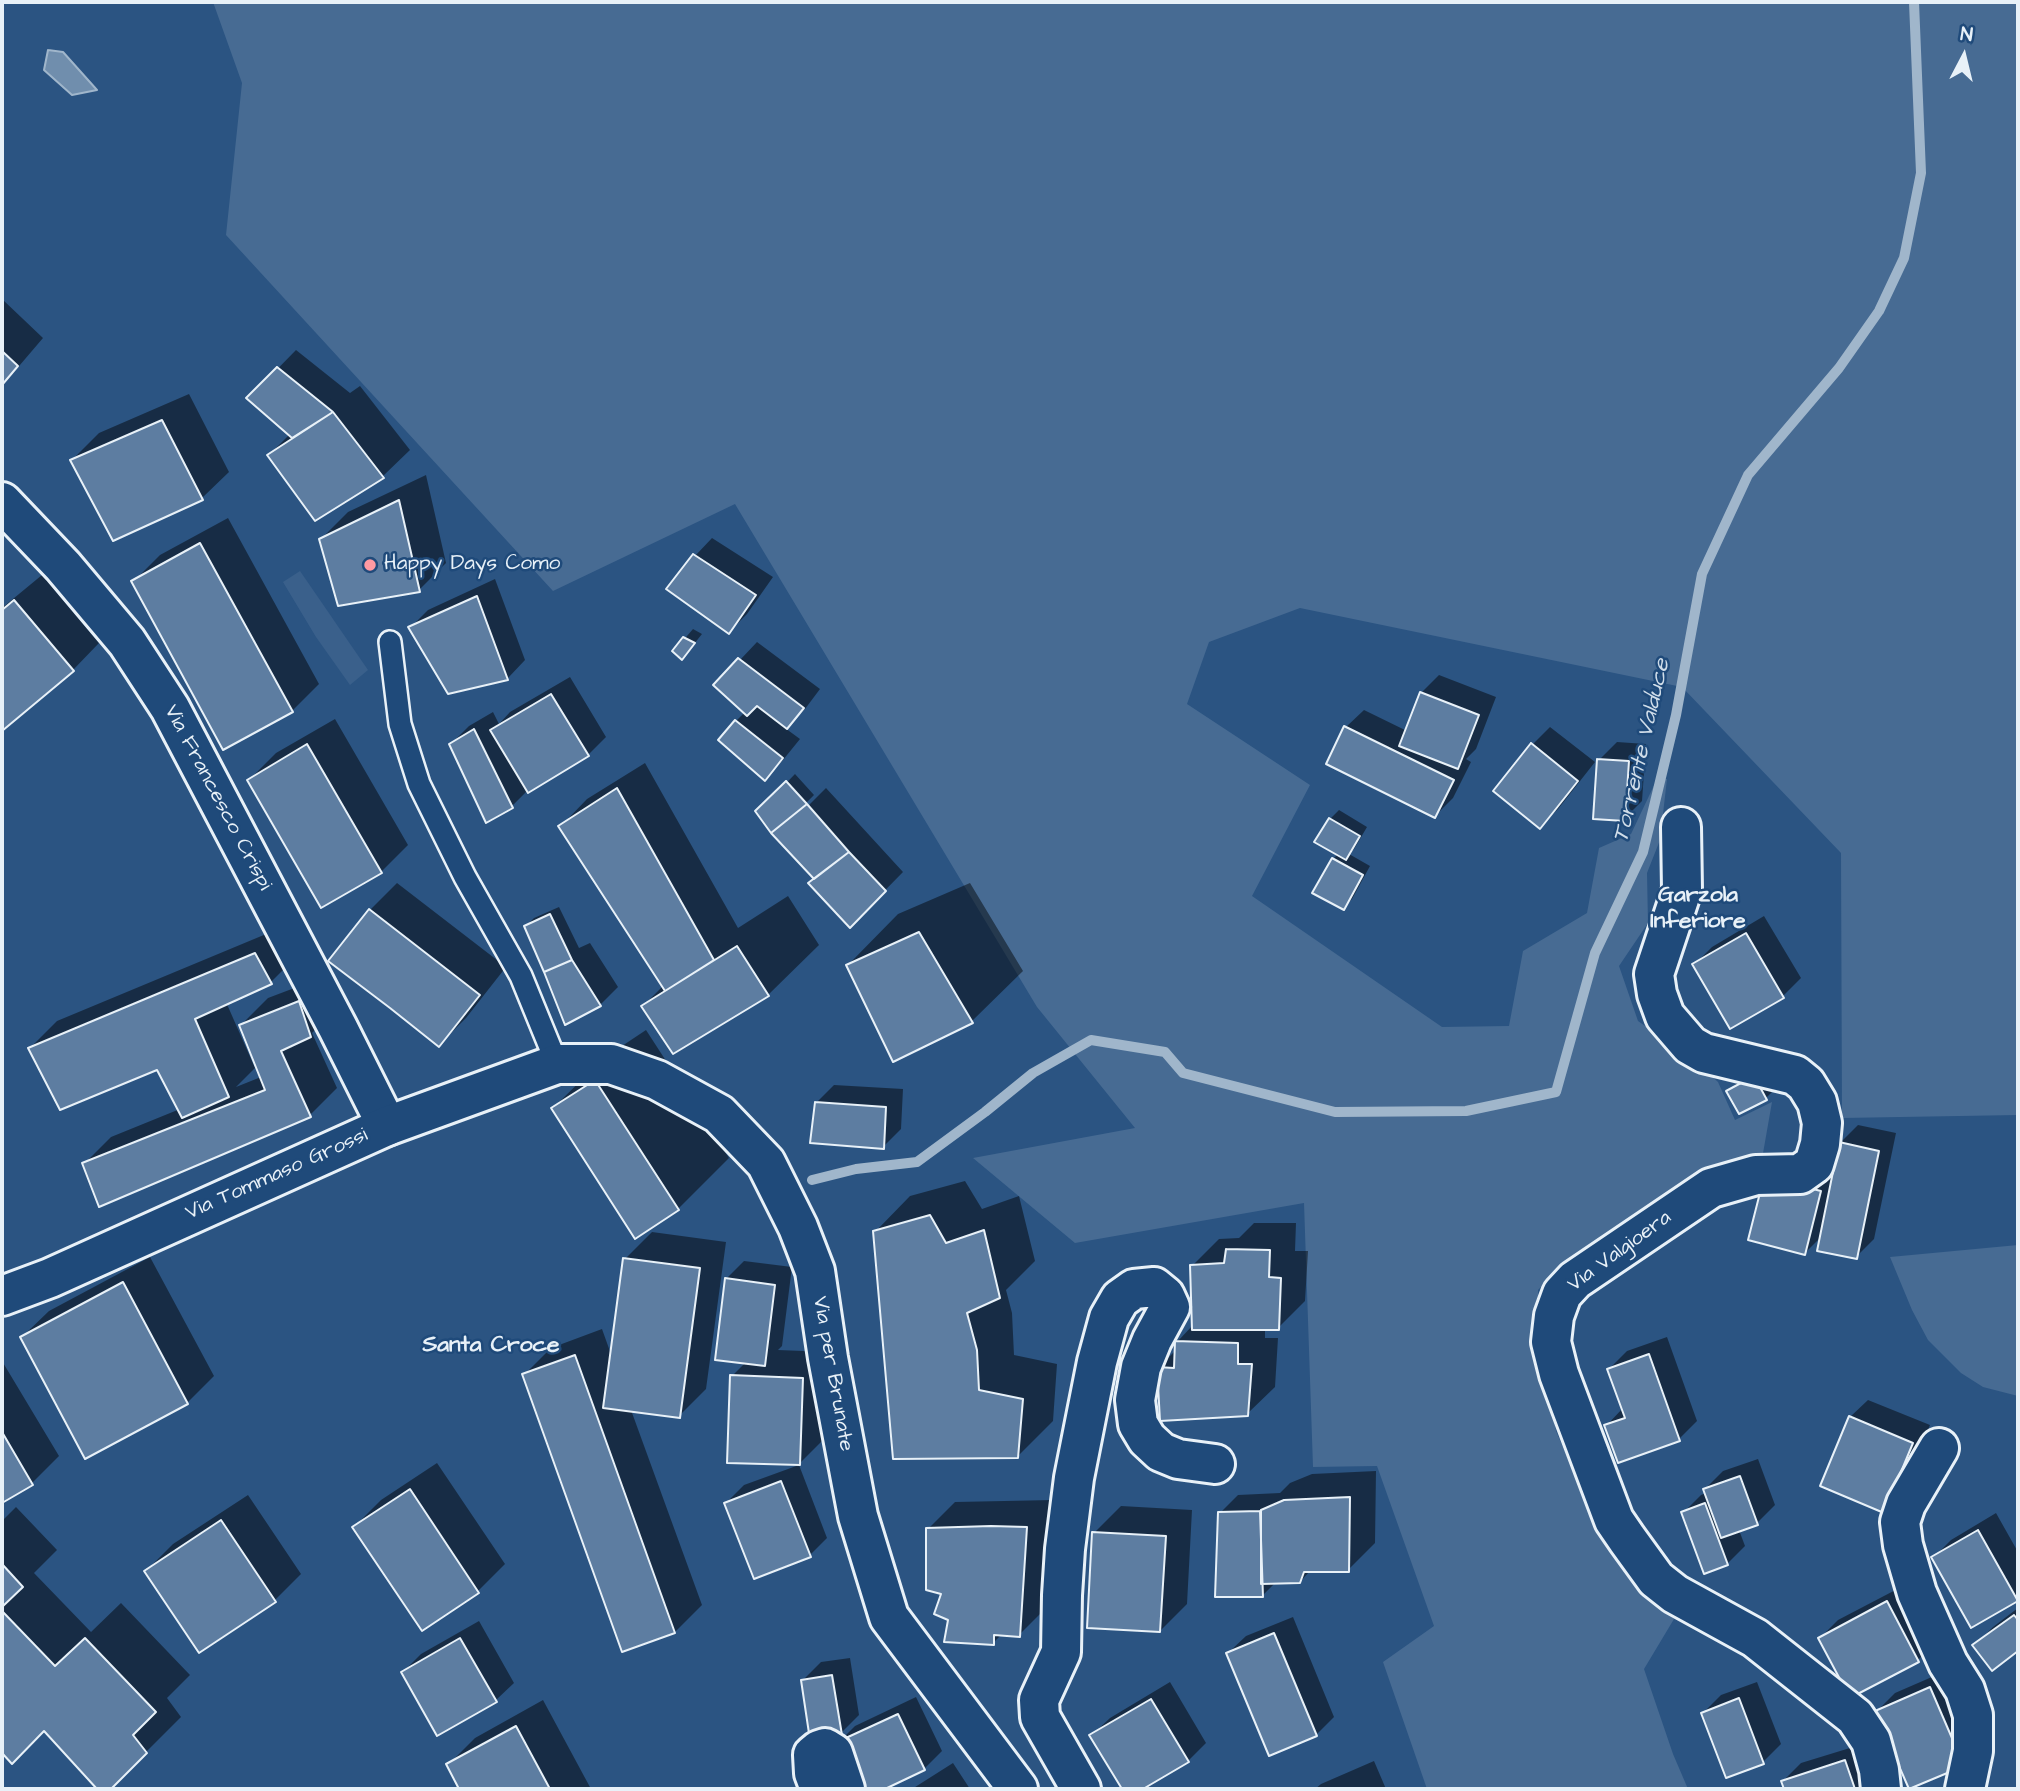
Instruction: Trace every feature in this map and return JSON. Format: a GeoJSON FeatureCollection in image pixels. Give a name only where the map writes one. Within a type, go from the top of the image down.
{"type":"FeatureCollection","features":[{"type":"Feature","properties":{"kind":"street","name":"Via Francesco Crispi"},"geometry":{"type":"LineString","coordinates":[[2,502],[63,566],[127,642],[170,708],[387,1126]]}},
{"type":"Feature","properties":{"kind":"street","name":"Via Valgioera"},"geometry":{"type":"LineString","coordinates":[[1681,827],[1682,890],[1654,974],[1657,994],[1665,1016],[1690,1045],[1704,1053],[1795,1076],[1806,1084],[1817,1102],[1822,1123],[1820,1144],[1814,1164],[1800,1174],[1756,1175],[1711,1188],[1575,1280],[1562,1294],[1554,1316],[1552,1342],[1559,1374],[1614,1520],[1656,1579],[1675,1594],[1755,1638],[1855,1717],[1871,1741],[1880,1770],[1881,1789]]}},
{"type":"Feature","properties":{"kind":"street","name":"Via Tommaso Grossi"},"geometry":{"type":"LineString","coordinates":[[2,1296],[387,1126],[557,1064]]}},
{"type":"Feature","properties":{"kind":"street","name":"Via per Brunate"},"geometry":{"type":"LineString","coordinates":[[557,1064],[611,1064],[657,1080],[719,1114],[766,1163],[798,1227],[815,1271],[828,1358],[858,1516],[889,1617],[1018,1789]]}},
{"type":"Feature","properties":{"kind":"street"},"geometry":{"type":"LineString","coordinates":[[1081,1789],[1041,1717],[1039,1700],[1061,1651],[1062,1595],[1074,1478],[1097,1362],[1109,1318],[1120,1299],[1134,1289],[1154,1287],[1165,1296],[1170,1307],[1141,1367],[1135,1400],[1138,1424],[1147,1439],[1161,1452],[1178,1459],[1215,1464]]}},
{"type":"Feature","properties":{"kind":"street"},"geometry":{"type":"LineString","coordinates":[[1939,1448],[1906,1504],[1900,1522],[1903,1545],[1917,1593],[1948,1663],[1965,1690],[1973,1715],[1973,1751],[1965,1789]]}},
{"type":"Feature","properties":{"kind":"street"},"geometry":{"type":"LineString","coordinates":[[820,1789],[812,1764],[813,1755],[825,1748],[833,1753],[845,1789]]}},
{"type":"Feature","properties":{"kind":"lane"},"geometry":{"type":"LineString","coordinates":[[390,642],[400,724],[419,784],[465,877],[522,976],[557,1064]]}},
{"type":"Feature","properties":{"kind":"shaded area"},"geometry":{"type":"Polygon","coordinates":[[[213,2],[2018,2],[2018,1115],[1842,1118],[1841,853],[1682,687],[1300,608],[1209,642],[1187,704],[1310,785],[1252,896],[1442,1027],[1509,1026],[1523,951],[1587,913],[1599,848],[1631,834],[1657,779],[1667,779],[1660,840],[1647,873],[1648,923],[1619,966],[1638,1021],[1695,1061],[1718,1082],[1735,1120],[1772,1102],[1762,1159],[1709,1175],[1555,1272],[1538,1290],[1539,1346],[1556,1431],[1607,1548],[1674,1619],[1644,1669],[1688,1789],[1427,1789],[1383,1662],[1434,1626],[1377,1466],[1313,1467],[1304,1203],[1075,1243],[973,1158],[1135,1128],[1037,1007],[735,504],[553,591],[226,235],[242,83],[213,2]]]}},
{"type":"Feature","properties":{"kind":"shaded area"},"geometry":{"type":"Polygon","coordinates":[[[48,50],[63,52],[97,90],[72,95],[44,70],[48,50]]]}},
{"type":"Feature","properties":{"kind":"shaded area"},"geometry":{"type":"Polygon","coordinates":[[[300,571],[368,670],[350,685],[316,637],[283,582],[300,571]]]}},
{"type":"Feature","properties":{"kind":"shaded area"},"geometry":{"type":"Polygon","coordinates":[[[2018,1245],[2018,1396],[1983,1387],[1961,1373],[1928,1340],[1890,1257],[2018,1245]]]}},
{"type":"Feature","properties":{"kind":"building"},"geometry":{"type":"Polygon","coordinates":[[[2,351],[18,366],[2,385],[2,351]]]}},
{"type":"Feature","properties":{"kind":"building"},"geometry":{"type":"Polygon","coordinates":[[[277,367],[333,412],[292,438],[246,398],[277,367]]]}},
{"type":"Feature","properties":{"kind":"building"},"geometry":{"type":"Polygon","coordinates":[[[333,412],[384,478],[315,521],[267,455],[333,412]]]}},
{"type":"Feature","properties":{"kind":"building"},"geometry":{"type":"Polygon","coordinates":[[[162,420],[203,500],[113,541],[70,460],[162,420]]]}},
{"type":"Feature","properties":{"kind":"building","name":"Happy Days Como"},"geometry":{"type":"Polygon","coordinates":[[[399,500],[420,592],[338,606],[319,539],[399,500]]]}},
{"type":"Feature","properties":{"kind":"building"},"geometry":{"type":"Polygon","coordinates":[[[200,543],[293,712],[223,750],[131,581],[200,543]]]}},
{"type":"Feature","properties":{"kind":"building"},"geometry":{"type":"Polygon","coordinates":[[[693,554],[756,595],[729,634],[666,589],[693,554]]]}},
{"type":"Feature","properties":{"kind":"building"},"geometry":{"type":"Polygon","coordinates":[[[477,596],[508,680],[448,694],[408,627],[477,596]]]}},
{"type":"Feature","properties":{"kind":"building"},"geometry":{"type":"Polygon","coordinates":[[[14,600],[74,671],[2,731],[2,610],[14,600]]]}},
{"type":"Feature","properties":{"kind":"building"},"geometry":{"type":"Polygon","coordinates":[[[683,637],[695,643],[682,660],[672,651],[683,637]]]}},
{"type":"Feature","properties":{"kind":"building"},"geometry":{"type":"Polygon","coordinates":[[[738,658],[804,708],[787,729],[757,706],[747,716],[713,685],[738,658]]]}},
{"type":"Feature","properties":{"kind":"building"},"geometry":{"type":"Polygon","coordinates":[[[1420,692],[1479,715],[1458,769],[1399,746],[1420,692]]]}},
{"type":"Feature","properties":{"kind":"building"},"geometry":{"type":"Polygon","coordinates":[[[551,694],[589,756],[528,793],[490,730],[551,694]]]}},
{"type":"Feature","properties":{"kind":"building"},"geometry":{"type":"Polygon","coordinates":[[[735,720],[783,758],[765,781],[718,740],[735,720]]]}},
{"type":"Feature","properties":{"kind":"building"},"geometry":{"type":"Polygon","coordinates":[[[1344,726],[1454,780],[1435,818],[1326,764],[1344,726]]]}},
{"type":"Feature","properties":{"kind":"building"},"geometry":{"type":"Polygon","coordinates":[[[474,729],[513,808],[486,823],[449,744],[474,729]]]}},
{"type":"Feature","properties":{"kind":"building"},"geometry":{"type":"Polygon","coordinates":[[[1531,743],[1578,781],[1540,829],[1493,791],[1531,743]]]}},
{"type":"Feature","properties":{"kind":"building"},"geometry":{"type":"Polygon","coordinates":[[[307,744],[382,873],[321,908],[247,780],[307,744]]]}},
{"type":"Feature","properties":{"kind":"building"},"geometry":{"type":"Polygon","coordinates":[[[1597,759],[1629,761],[1625,821],[1593,819],[1597,759]]]}},
{"type":"Feature","properties":{"kind":"building"},"geometry":{"type":"Polygon","coordinates":[[[786,781],[807,804],[771,833],[755,811],[786,781]]]}},
{"type":"Feature","properties":{"kind":"building"},"geometry":{"type":"Polygon","coordinates":[[[617,788],[714,960],[665,991],[558,826],[617,788]]]}},
{"type":"Feature","properties":{"kind":"building"},"geometry":{"type":"Polygon","coordinates":[[[807,804],[849,852],[814,879],[771,833],[807,804]]]}},
{"type":"Feature","properties":{"kind":"building"},"geometry":{"type":"Polygon","coordinates":[[[1329,818],[1360,836],[1346,860],[1314,842],[1329,818]]]}},
{"type":"Feature","properties":{"kind":"building"},"geometry":{"type":"Polygon","coordinates":[[[849,852],[886,891],[850,928],[808,883],[849,852]]]}},
{"type":"Feature","properties":{"kind":"building"},"geometry":{"type":"Polygon","coordinates":[[[1332,858],[1363,875],[1344,910],[1312,893],[1332,858]]]}},
{"type":"Feature","properties":{"kind":"building"},"geometry":{"type":"Polygon","coordinates":[[[369,909],[480,995],[439,1047],[328,961],[369,909]]]}},
{"type":"Feature","properties":{"kind":"building"},"geometry":{"type":"Polygon","coordinates":[[[550,914],[572,960],[544,972],[524,926],[550,914]]]}},
{"type":"Feature","properties":{"kind":"building"},"geometry":{"type":"Polygon","coordinates":[[[919,932],[973,1023],[893,1062],[846,965],[919,932]]]}},
{"type":"Feature","properties":{"kind":"building"},"geometry":{"type":"Polygon","coordinates":[[[1746,933],[1784,998],[1730,1029],[1692,964],[1746,933]]]}},
{"type":"Feature","properties":{"kind":"building"},"geometry":{"type":"Polygon","coordinates":[[[737,946],[769,996],[673,1054],[641,1006],[737,946]]]}},
{"type":"Feature","properties":{"kind":"building"},"geometry":{"type":"Polygon","coordinates":[[[255,953],[272,984],[195,1019],[229,1097],[182,1118],[157,1070],[60,1110],[28,1048],[255,953]]]}},
{"type":"Feature","properties":{"kind":"building"},"geometry":{"type":"Polygon","coordinates":[[[572,960],[601,1006],[565,1025],[544,972],[572,960]]]}},
{"type":"Feature","properties":{"kind":"building"},"geometry":{"type":"Polygon","coordinates":[[[299,1001],[311,1037],[281,1051],[311,1117],[99,1207],[82,1163],[265,1090],[239,1025],[299,1001]]]}},
{"type":"Feature","properties":{"kind":"building"},"geometry":{"type":"Polygon","coordinates":[[[1754,1076],[1767,1100],[1739,1114],[1726,1091],[1754,1076]]]}},
{"type":"Feature","properties":{"kind":"building"},"geometry":{"type":"Polygon","coordinates":[[[595,1080],[679,1210],[635,1239],[551,1108],[595,1080]]]}},
{"type":"Feature","properties":{"kind":"building"},"geometry":{"type":"Polygon","coordinates":[[[815,1102],[886,1107],[884,1149],[810,1143],[815,1102]]]}},
{"type":"Feature","properties":{"kind":"building"},"geometry":{"type":"Polygon","coordinates":[[[1839,1142],[1879,1151],[1857,1259],[1817,1251],[1839,1142]]]}},
{"type":"Feature","properties":{"kind":"building"},"geometry":{"type":"Polygon","coordinates":[[[1764,1177],[1821,1191],[1805,1255],[1748,1240],[1764,1177]]]}},
{"type":"Feature","properties":{"kind":"building"},"geometry":{"type":"Polygon","coordinates":[[[930,1215],[946,1243],[984,1230],[1000,1298],[967,1313],[977,1350],[979,1390],[1023,1399],[1018,1458],[893,1459],[873,1231],[930,1215]]]}},
{"type":"Feature","properties":{"kind":"building"},"geometry":{"type":"Polygon","coordinates":[[[1226,1249],[1270,1250],[1269,1277],[1281,1278],[1279,1330],[1192,1330],[1190,1265],[1224,1263],[1226,1249]]]}},
{"type":"Feature","properties":{"kind":"building"},"geometry":{"type":"Polygon","coordinates":[[[623,1258],[700,1268],[680,1418],[603,1408],[623,1258]]]}},
{"type":"Feature","properties":{"kind":"building"},"geometry":{"type":"Polygon","coordinates":[[[725,1278],[775,1285],[765,1366],[715,1360],[725,1278]]]}},
{"type":"Feature","properties":{"kind":"building"},"geometry":{"type":"Polygon","coordinates":[[[123,1282],[188,1404],[85,1459],[20,1337],[123,1282]]]}},
{"type":"Feature","properties":{"kind":"building"},"geometry":{"type":"Polygon","coordinates":[[[1175,1341],[1238,1343],[1238,1364],[1252,1364],[1248,1416],[1160,1421],[1157,1367],[1174,1368],[1175,1341]]]}},
{"type":"Feature","properties":{"kind":"building"},"geometry":{"type":"Polygon","coordinates":[[[1649,1354],[1680,1441],[1618,1463],[1604,1425],[1625,1418],[1607,1369],[1649,1354]]]}},
{"type":"Feature","properties":{"kind":"building"},"geometry":{"type":"Polygon","coordinates":[[[575,1355],[675,1633],[622,1652],[522,1374],[575,1355]]]}},
{"type":"Feature","properties":{"kind":"building"},"geometry":{"type":"Polygon","coordinates":[[[730,1375],[803,1378],[800,1465],[727,1463],[730,1375]]]}},
{"type":"Feature","properties":{"kind":"building"},"geometry":{"type":"Polygon","coordinates":[[[1849,1416],[1913,1443],[1884,1513],[1820,1486],[1849,1416]]]}},
{"type":"Feature","properties":{"kind":"building"},"geometry":{"type":"Polygon","coordinates":[[[2,1432],[33,1485],[2,1503],[2,1432]]]}},
{"type":"Feature","properties":{"kind":"building"},"geometry":{"type":"Polygon","coordinates":[[[1740,1476],[1758,1525],[1721,1538],[1703,1489],[1740,1476]]]}},
{"type":"Feature","properties":{"kind":"building"},"geometry":{"type":"Polygon","coordinates":[[[781,1481],[811,1557],[754,1579],[724,1503],[781,1481]]]}},
{"type":"Feature","properties":{"kind":"building"},"geometry":{"type":"Polygon","coordinates":[[[410,1489],[479,1593],[422,1631],[352,1527],[410,1489]]]}},
{"type":"Feature","properties":{"kind":"building"},"geometry":{"type":"Polygon","coordinates":[[[1350,1497],[1349,1572],[1304,1572],[1300,1583],[1261,1584],[1261,1510],[1284,1500],[1350,1497]]]}},
{"type":"Feature","properties":{"kind":"building"},"geometry":{"type":"Polygon","coordinates":[[[1705,1503],[1728,1565],[1704,1574],[1681,1512],[1705,1503]]]}},
{"type":"Feature","properties":{"kind":"building"},"geometry":{"type":"Polygon","coordinates":[[[1260,1511],[1263,1597],[1215,1597],[1218,1512],[1260,1511]]]}},
{"type":"Feature","properties":{"kind":"building"},"geometry":{"type":"Polygon","coordinates":[[[221,1520],[276,1602],[199,1653],[144,1571],[221,1520]]]}},
{"type":"Feature","properties":{"kind":"building"},"geometry":{"type":"Polygon","coordinates":[[[1027,1527],[1020,1637],[994,1635],[994,1645],[944,1642],[948,1620],[934,1614],[941,1594],[926,1590],[926,1528],[1027,1527]]]}},
{"type":"Feature","properties":{"kind":"building"},"geometry":{"type":"Polygon","coordinates":[[[1978,1530],[2018,1601],[1971,1628],[1931,1557],[1978,1530]]]}},
{"type":"Feature","properties":{"kind":"building"},"geometry":{"type":"Polygon","coordinates":[[[1092,1532],[1166,1536],[1160,1632],[1087,1628],[1092,1532]]]}},
{"type":"Feature","properties":{"kind":"building"},"geometry":{"type":"Polygon","coordinates":[[[2,1564],[23,1587],[2,1607],[2,1564]]]}},
{"type":"Feature","properties":{"kind":"building"},"geometry":{"type":"Polygon","coordinates":[[[1887,1601],[1919,1662],[1850,1698],[1818,1638],[1887,1601]]]}},
{"type":"Feature","properties":{"kind":"building"},"geometry":{"type":"Polygon","coordinates":[[[2,1611],[55,1666],[85,1638],[156,1712],[133,1735],[147,1753],[111,1789],[97,1789],[44,1731],[12,1764],[2,1753],[2,1611]]]}},
{"type":"Feature","properties":{"kind":"building"},"geometry":{"type":"Polygon","coordinates":[[[2014,1615],[2018,1620],[2018,1651],[1992,1671],[1972,1645],[2014,1615]]]}},
{"type":"Feature","properties":{"kind":"building"},"geometry":{"type":"Polygon","coordinates":[[[1274,1633],[1317,1736],[1269,1756],[1226,1653],[1274,1633]]]}},
{"type":"Feature","properties":{"kind":"building"},"geometry":{"type":"Polygon","coordinates":[[[460,1638],[497,1702],[437,1736],[401,1672],[460,1638]]]}},
{"type":"Feature","properties":{"kind":"building"},"geometry":{"type":"Polygon","coordinates":[[[832,1675],[842,1735],[810,1740],[801,1680],[832,1675]]]}},
{"type":"Feature","properties":{"kind":"building"},"geometry":{"type":"Polygon","coordinates":[[[1930,1687],[1964,1766],[1909,1789],[1875,1711],[1930,1687]]]}},
{"type":"Feature","properties":{"kind":"building"},"geometry":{"type":"Polygon","coordinates":[[[1739,1698],[1764,1764],[1726,1778],[1701,1713],[1739,1698]]]}},
{"type":"Feature","properties":{"kind":"building"},"geometry":{"type":"Polygon","coordinates":[[[1151,1699],[1189,1762],[1143,1789],[1122,1789],[1089,1735],[1151,1699]]]}},
{"type":"Feature","properties":{"kind":"building"},"geometry":{"type":"Polygon","coordinates":[[[898,1714],[925,1770],[885,1789],[857,1789],[835,1743],[898,1714]]]}},
{"type":"Feature","properties":{"kind":"building"},"geometry":{"type":"Polygon","coordinates":[[[516,1726],[550,1789],[459,1789],[446,1764],[516,1726]]]}},
{"type":"Feature","properties":{"kind":"building"},"geometry":{"type":"Polygon","coordinates":[[[1845,1760],[1855,1789],[1784,1789],[1781,1781],[1845,1760]]]}},
{"type":"Feature","properties":{"kind":"waterway","name":"Torrente Valduce"},"geometry":{"type":"LineString","coordinates":[[812,1180],[856,1169],[917,1162],[1033,1073],[1091,1040],[1165,1052],[1183,1073],[1335,1112],[1466,1111],[1556,1092],[1595,953],[1643,852],[1676,715],[1702,574],[1748,475],[1839,368],[1879,311],[1904,258],[1921,173],[1914,2]]}},
{"type":"Feature","properties":{"kind":"place","name":"Happy Days Como"},"geometry":{"type":"Point","coordinates":[370,565]}},
{"type":"Feature","properties":{"kind":"district","name":"Garzola Inferiore"},"geometry":{"type":"Point","coordinates":[1698,909]}},
{"type":"Feature","properties":{"kind":"district","name":"Santa Croce"},"geometry":{"type":"Point","coordinates":[491,1346]}}]}
